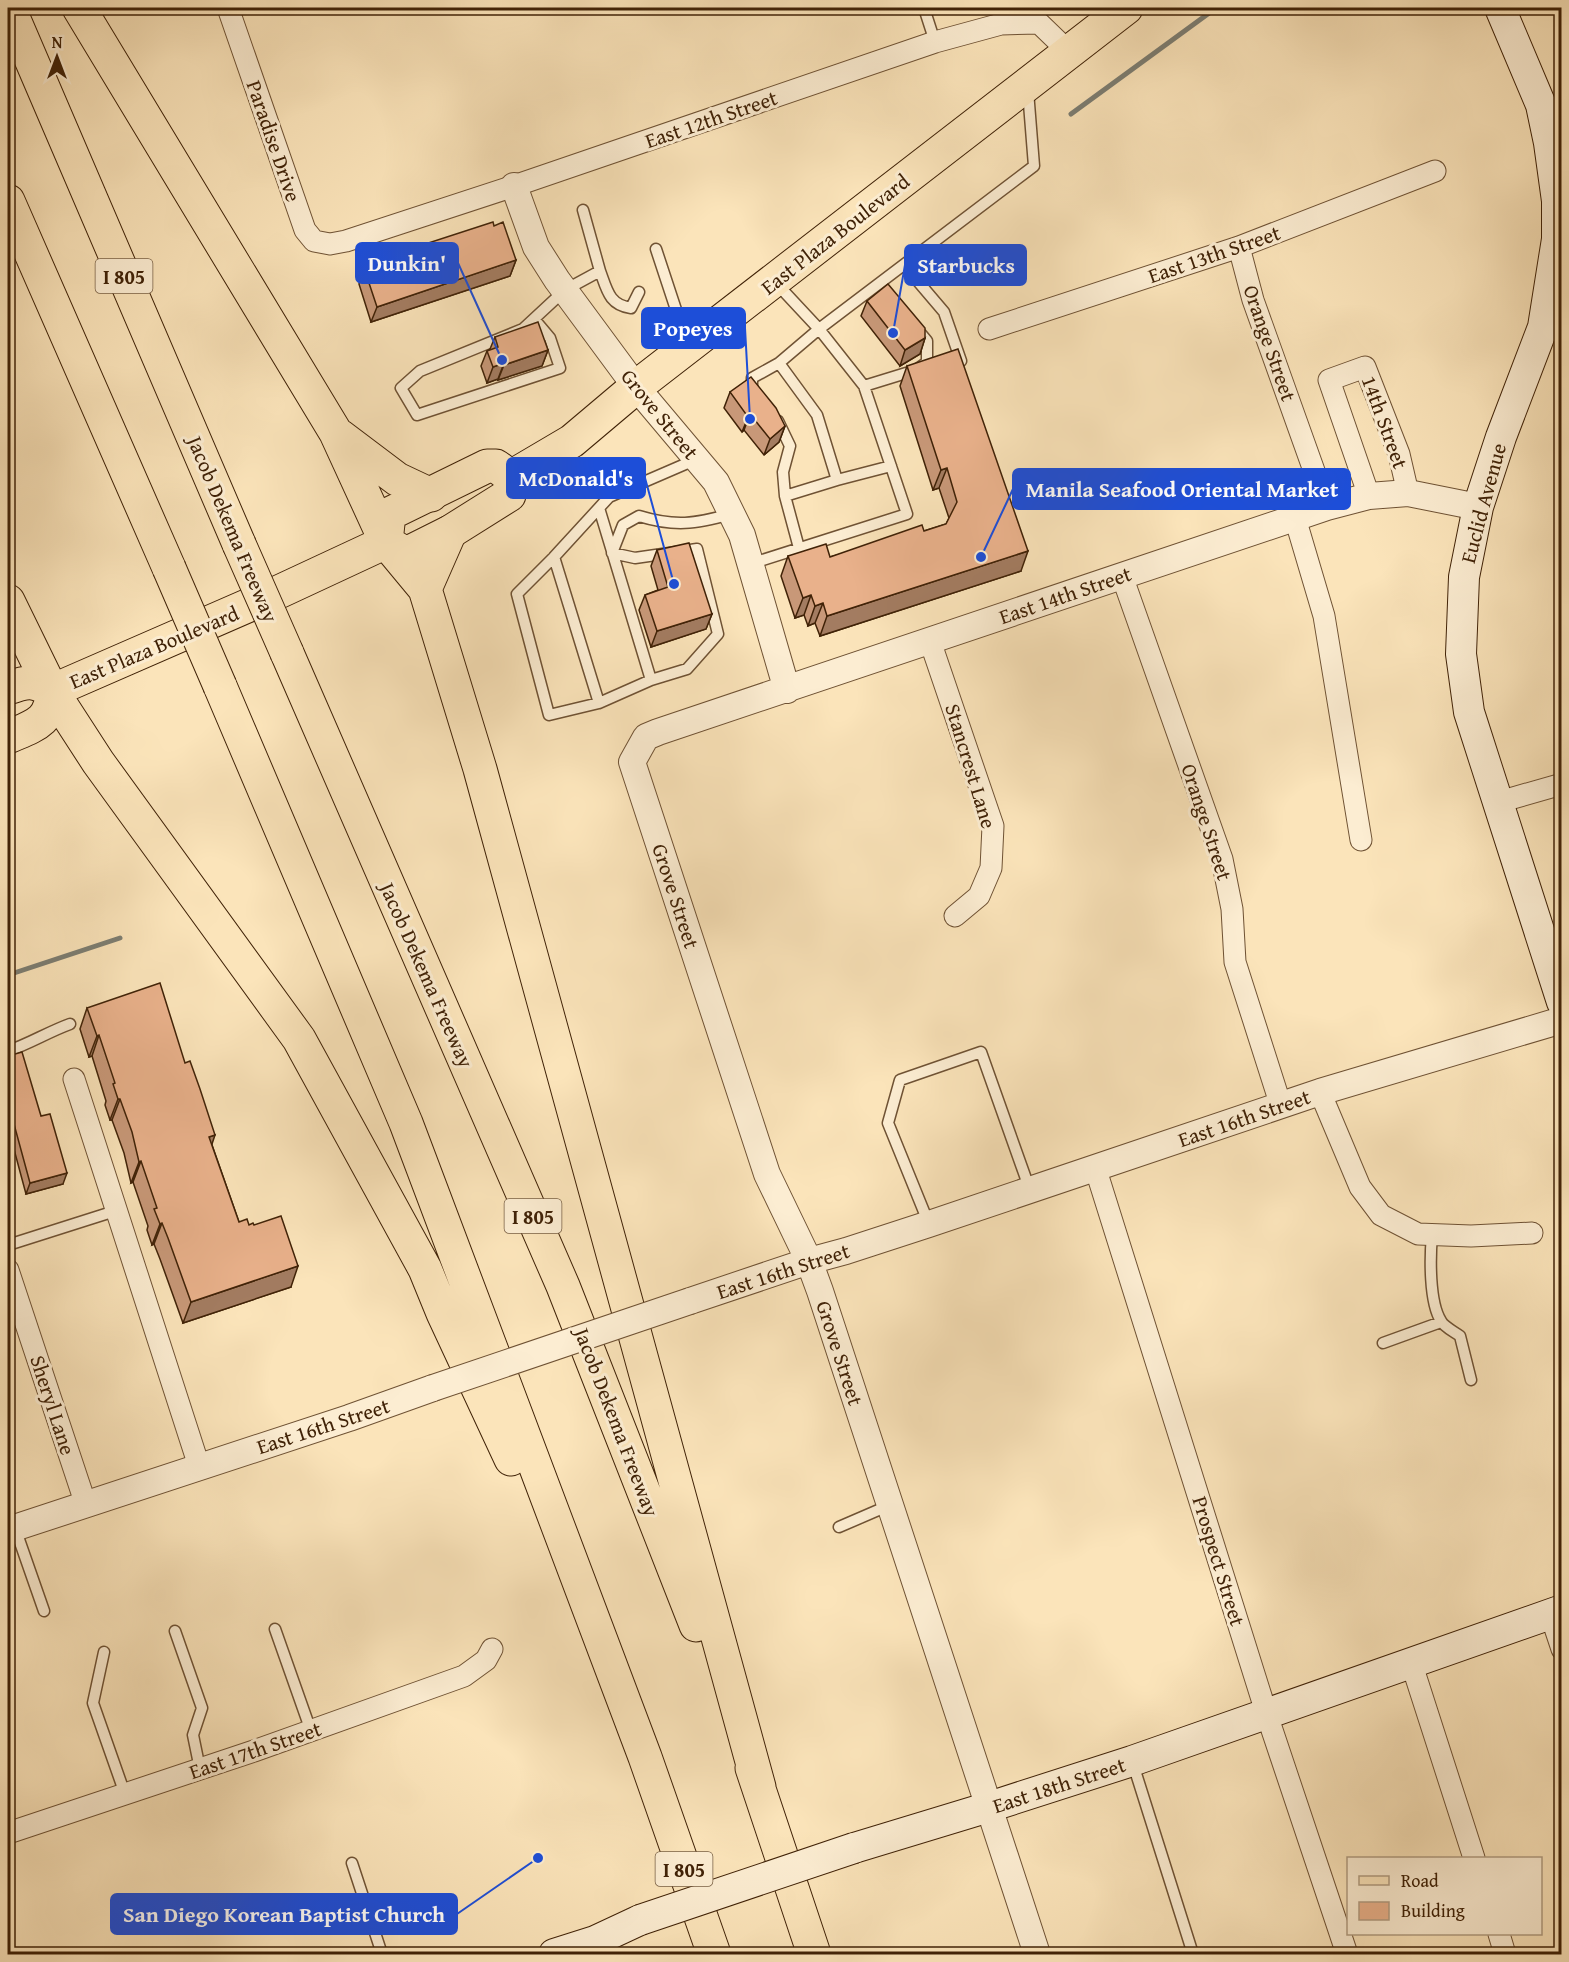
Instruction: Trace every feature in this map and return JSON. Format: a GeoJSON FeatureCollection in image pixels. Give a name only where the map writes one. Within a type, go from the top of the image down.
{"type":"FeatureCollection","features":[{"type":"Feature","properties":{"kind":"main road","name":"Jacob Dekema Freeway"},"geometry":{"type":"LineString","coordinates":[[9,8],[239,544],[563,1286],[759,1787],[814,1954]]}},
{"type":"Feature","properties":{"kind":"main road"},"geometry":{"type":"LineString","coordinates":[[79,8],[336,433],[386,542],[425,589],[480,769],[759,1787]]}},
{"type":"Feature","properties":{"kind":"main road","name":"East Plaza Boulevard"},"geometry":{"type":"LineString","coordinates":[[511,477],[572,441],[636,387],[1126,8]]}},
{"type":"Feature","properties":{"kind":"main road","name":"Euclid Avenue"},"geometry":{"type":"LineString","coordinates":[[1500,8],[1541,105],[1549,142],[1557,201],[1557,239],[1543,327],[1501,437],[1478,507],[1464,576],[1461,654],[1469,712],[1562,1002]]}},
{"type":"Feature","properties":{"kind":"main road","name":"I 805"},"geometry":{"type":"LineString","coordinates":[[8,201],[220,686],[406,1123],[655,1784],[714,1954]]}},
{"type":"Feature","properties":{"kind":"main road"},"geometry":{"type":"LineString","coordinates":[[336,433],[397,479],[431,495]]}},
{"type":"Feature","properties":{"kind":"main road"},"geometry":{"type":"LineString","coordinates":[[487,466],[496,466],[511,477],[509,495],[450,532],[406,554],[386,542],[389,514],[487,466]]}},
{"type":"Feature","properties":{"kind":"main road"},"geometry":{"type":"LineString","coordinates":[[425,589],[450,532]]}},
{"type":"Feature","properties":{"kind":"main road","name":"East Plaza Boulevard"},"geometry":{"type":"LineString","coordinates":[[52,691],[270,597],[386,542]]}},
{"type":"Feature","properties":{"kind":"main road"},"geometry":{"type":"LineString","coordinates":[[8,601],[52,691],[98,762],[298,1039],[420,1258],[517,1472],[586,1641],[655,1784]]}},
{"type":"Feature","properties":{"kind":"main road","name":"East Plaza Boulevard"},"geometry":{"type":"LineString","coordinates":[[8,688],[28,681],[40,684],[52,691]]}},
{"type":"Feature","properties":{"kind":"main road","name":"East Plaza Boulevard"},"geometry":{"type":"LineString","coordinates":[[8,737],[45,718],[52,704],[52,691]]}},
{"type":"Feature","properties":{"kind":"main road","name":"East 18th Street"},"geometry":{"type":"LineString","coordinates":[[554,1954],[597,1948],[640,1920],[854,1848],[990,1808],[1132,1761],[1266,1712],[1556,1612]]}},
{"type":"Feature","properties":{"kind":"street","name":"Paradise Drive"},"geometry":{"type":"LineString","coordinates":[[233,9],[305,230],[314,242],[330,244],[346,241]]}},
{"type":"Feature","properties":{"kind":"street","name":"East 12th Street"},"geometry":{"type":"LineString","coordinates":[[346,241],[935,42],[1001,24],[1039,23],[1069,52]]}},
{"type":"Feature","properties":{"kind":"street","name":"East 13th Street"},"geometry":{"type":"LineString","coordinates":[[990,329],[1239,247],[1435,171]]}},
{"type":"Feature","properties":{"kind":"street","name":"Grove Street"},"geometry":{"type":"LineString","coordinates":[[514,186],[536,247],[565,290],[636,387],[716,482],[741,535],[787,690]]}},
{"type":"Feature","properties":{"kind":"street","name":"Orange Street"},"geometry":{"type":"LineString","coordinates":[[1239,247],[1253,300],[1327,507]]}},
{"type":"Feature","properties":{"kind":"street","name":"14th Street"},"geometry":{"type":"LineString","coordinates":[[1369,496],[1329,380],[1365,367],[1399,454],[1408,493]]}},
{"type":"Feature","properties":{"kind":"street","name":"East 14th Street"},"geometry":{"type":"LineString","coordinates":[[658,732],[1327,507],[1369,496],[1408,493],[1478,507]]}},
{"type":"Feature","properties":{"kind":"street"},"geometry":{"type":"LineString","coordinates":[[1295,518],[1324,616],[1361,840]]}},
{"type":"Feature","properties":{"kind":"street","name":"Orange Street"},"geometry":{"type":"LineString","coordinates":[[1122,576],[1222,859],[1232,909],[1235,962],[1281,1106]]}},
{"type":"Feature","properties":{"kind":"street","name":"Stancrest Lane"},"geometry":{"type":"LineString","coordinates":[[930,641],[993,826],[991,868],[983,887],[979,896],[955,916]]}},
{"type":"Feature","properties":{"kind":"street","name":"Grove Street"},"geometry":{"type":"LineString","coordinates":[[658,732],[646,737],[632,762],[767,1174],[809,1261],[1037,1954]]}},
{"type":"Feature","properties":{"kind":"street"},"geometry":{"type":"LineString","coordinates":[[1499,802],[1562,784]]}},
{"type":"Feature","properties":{"kind":"street","name":"East 16th Street"},"geometry":{"type":"LineString","coordinates":[[11,1529],[1320,1092],[1562,1020]]}},
{"type":"Feature","properties":{"kind":"street"},"geometry":{"type":"LineString","coordinates":[[74,1079],[199,1466]]}},
{"type":"Feature","properties":{"kind":"street"},"geometry":{"type":"LineString","coordinates":[[1320,1092],[1360,1187],[1382,1215],[1418,1234],[1532,1233]]}},
{"type":"Feature","properties":{"kind":"street","name":"Prospect Street"},"geometry":{"type":"LineString","coordinates":[[1095,1167],[1266,1712],[1347,1954]]}},
{"type":"Feature","properties":{"kind":"street","name":"Sheryl Lane"},"geometry":{"type":"LineString","coordinates":[[8,1270],[15,1318],[86,1505]]}},
{"type":"Feature","properties":{"kind":"street"},"geometry":{"type":"LineString","coordinates":[[1556,1612],[1562,1649]]}},
{"type":"Feature","properties":{"kind":"street","name":"East 17th Street"},"geometry":{"type":"LineString","coordinates":[[8,1833],[200,1769],[464,1676],[486,1660],[492,1649]]}},
{"type":"Feature","properties":{"kind":"street"},"geometry":{"type":"LineString","coordinates":[[1411,1662],[1474,1857]]}},
{"type":"Feature","properties":{"kind":"street"},"geometry":{"type":"LineString","coordinates":[[1499,1935],[1505,1954]]}},
{"type":"Feature","properties":{"kind":"lane"},"geometry":{"type":"LineString","coordinates":[[924,8],[935,42]]}},
{"type":"Feature","properties":{"kind":"lane"},"geometry":{"type":"LineString","coordinates":[[758,397],[752,390],[752,378],[779,363],[819,329],[883,288],[904,265],[1034,166],[1027,84]]}},
{"type":"Feature","properties":{"kind":"lane"},"geometry":{"type":"LineString","coordinates":[[584,210],[600,271],[613,300],[620,306],[631,308],[639,292]]}},
{"type":"Feature","properties":{"kind":"lane"},"geometry":{"type":"LineString","coordinates":[[656,249],[688,348]]}},
{"type":"Feature","properties":{"kind":"lane"},"geometry":{"type":"LineString","coordinates":[[904,265],[944,312],[963,367]]}},
{"type":"Feature","properties":{"kind":"lane"},"geometry":{"type":"LineString","coordinates":[[534,319],[550,338],[560,368],[417,415],[401,388],[420,371],[523,329],[565,290],[600,271]]}},
{"type":"Feature","properties":{"kind":"lane"},"geometry":{"type":"LineString","coordinates":[[750,564],[907,514],[864,386],[819,329],[774,281]]}},
{"type":"Feature","properties":{"kind":"lane"},"geometry":{"type":"LineString","coordinates":[[864,386],[916,370],[927,362],[927,341],[906,316]]}},
{"type":"Feature","properties":{"kind":"lane"},"geometry":{"type":"LineString","coordinates":[[779,363],[817,415],[837,480]]}},
{"type":"Feature","properties":{"kind":"lane"},"geometry":{"type":"LineString","coordinates":[[771,412],[790,446],[783,472],[785,496],[799,548]]}},
{"type":"Feature","properties":{"kind":"lane"},"geometry":{"type":"LineString","coordinates":[[612,554],[635,558],[697,549],[718,634],[687,669],[651,680],[598,703],[549,716],[518,594],[609,497],[697,459]]}},
{"type":"Feature","properties":{"kind":"lane"},"geometry":{"type":"LineString","coordinates":[[785,496],[891,466]]}},
{"type":"Feature","properties":{"kind":"lane"},"geometry":{"type":"LineString","coordinates":[[598,508],[651,680]]}},
{"type":"Feature","properties":{"kind":"lane"},"geometry":{"type":"LineString","coordinates":[[612,554],[623,525],[639,516],[664,523],[701,523],[731,514]]}},
{"type":"Feature","properties":{"kind":"lane"},"geometry":{"type":"LineString","coordinates":[[554,556],[598,703]]}},
{"type":"Feature","properties":{"kind":"lane"},"geometry":{"type":"LineString","coordinates":[[8,1051],[29,1044],[34,1038],[70,1024]]}},
{"type":"Feature","properties":{"kind":"lane"},"geometry":{"type":"LineString","coordinates":[[929,1224],[888,1123],[900,1080],[971,1055],[981,1052],[1030,1190]]}},
{"type":"Feature","properties":{"kind":"lane"},"geometry":{"type":"LineString","coordinates":[[8,1245],[115,1210]]}},
{"type":"Feature","properties":{"kind":"lane"},"geometry":{"type":"LineString","coordinates":[[1432,1235],[1429,1263],[1434,1297],[1441,1322],[1460,1336],[1471,1380]]}},
{"type":"Feature","properties":{"kind":"lane"},"geometry":{"type":"LineString","coordinates":[[1383,1343],[1441,1322]]}},
{"type":"Feature","properties":{"kind":"lane"},"geometry":{"type":"LineString","coordinates":[[839,1527],[890,1505]]}},
{"type":"Feature","properties":{"kind":"lane"},"geometry":{"type":"LineString","coordinates":[[11,1529],[44,1611]]}},
{"type":"Feature","properties":{"kind":"lane"},"geometry":{"type":"LineString","coordinates":[[275,1629],[310,1731]]}},
{"type":"Feature","properties":{"kind":"lane"},"geometry":{"type":"LineString","coordinates":[[175,1631],[202,1708],[192,1735],[200,1769]]}},
{"type":"Feature","properties":{"kind":"lane"},"geometry":{"type":"LineString","coordinates":[[104,1652],[93,1703],[125,1794]]}},
{"type":"Feature","properties":{"kind":"lane"},"geometry":{"type":"LineString","coordinates":[[1132,1761],[1194,1954]]}},
{"type":"Feature","properties":{"kind":"lane"},"geometry":{"type":"LineString","coordinates":[[352,1863],[382,1954]]}},
{"type":"Feature","properties":{"kind":"building"},"geometry":{"type":"Polygon","coordinates":[[[493,222],[494,226],[503,222],[516,260],[377,307],[364,268],[375,265],[373,261],[493,222]]]}},
{"type":"Feature","properties":{"kind":"building"},"geometry":{"type":"Polygon","coordinates":[[[888,284],[925,328],[925,338],[905,350],[867,301],[888,284]]]}},
{"type":"Feature","properties":{"kind":"building"},"geometry":{"type":"Polygon","coordinates":[[[538,322],[548,350],[493,367],[487,351],[498,347],[495,337],[538,322]]]}},
{"type":"Feature","properties":{"kind":"building"},"geometry":{"type":"Polygon","coordinates":[[[958,349],[1028,551],[827,616],[823,603],[815,606],[811,595],[803,598],[788,556],[826,544],[830,557],[922,525],[924,531],[946,524],[957,502],[947,468],[941,470],[907,366],[958,349]]]}},
{"type":"Feature","properties":{"kind":"building"},"geometry":{"type":"Polygon","coordinates":[[[751,377],[776,408],[785,426],[770,439],[750,414],[748,417],[730,392],[751,377]]]}},
{"type":"Feature","properties":{"kind":"building"},"geometry":{"type":"Polygon","coordinates":[[[689,543],[712,614],[657,631],[645,595],[668,587],[657,550],[689,543]]]}},
{"type":"Feature","properties":{"kind":"building"},"geometry":{"type":"Polygon","coordinates":[[[160,983],[185,1063],[190,1061],[200,1089],[215,1135],[209,1137],[239,1222],[247,1219],[249,1225],[253,1223],[254,1225],[281,1216],[298,1266],[191,1302],[168,1238],[154,1209],[157,1208],[141,1161],[139,1162],[132,1132],[120,1099],[118,1099],[99,1035],[97,1036],[87,1008],[160,983]]]}},
{"type":"Feature","properties":{"kind":"building"},"geometry":{"type":"Polygon","coordinates":[[[22,1052],[41,1116],[50,1114],[67,1173],[30,1183],[8,1102],[8,1056],[22,1052]]]}},
{"type":"Feature","properties":{"kind":"waterway"},"geometry":{"type":"LineString","coordinates":[[1071,114],[1216,8]]}},
{"type":"Feature","properties":{"kind":"waterway"},"geometry":{"type":"LineString","coordinates":[[8,975],[120,938]]}},
{"type":"Feature","properties":{"kind":"place","name":"Starbucks"},"geometry":{"type":"Point","coordinates":[893,333]}},
{"type":"Feature","properties":{"kind":"place","name":"Dunkin'"},"geometry":{"type":"Point","coordinates":[502,360]}},
{"type":"Feature","properties":{"kind":"place","name":"Popeyes"},"geometry":{"type":"Point","coordinates":[750,419]}},
{"type":"Feature","properties":{"kind":"place","name":"Manila Seafood Oriental Market"},"geometry":{"type":"Point","coordinates":[981,557]}},
{"type":"Feature","properties":{"kind":"place","name":"McDonald's"},"geometry":{"type":"Point","coordinates":[674,584]}},
{"type":"Feature","properties":{"kind":"place","name":"San Diego Korean Baptist Church"},"geometry":{"type":"Point","coordinates":[538,1858]}}]}
